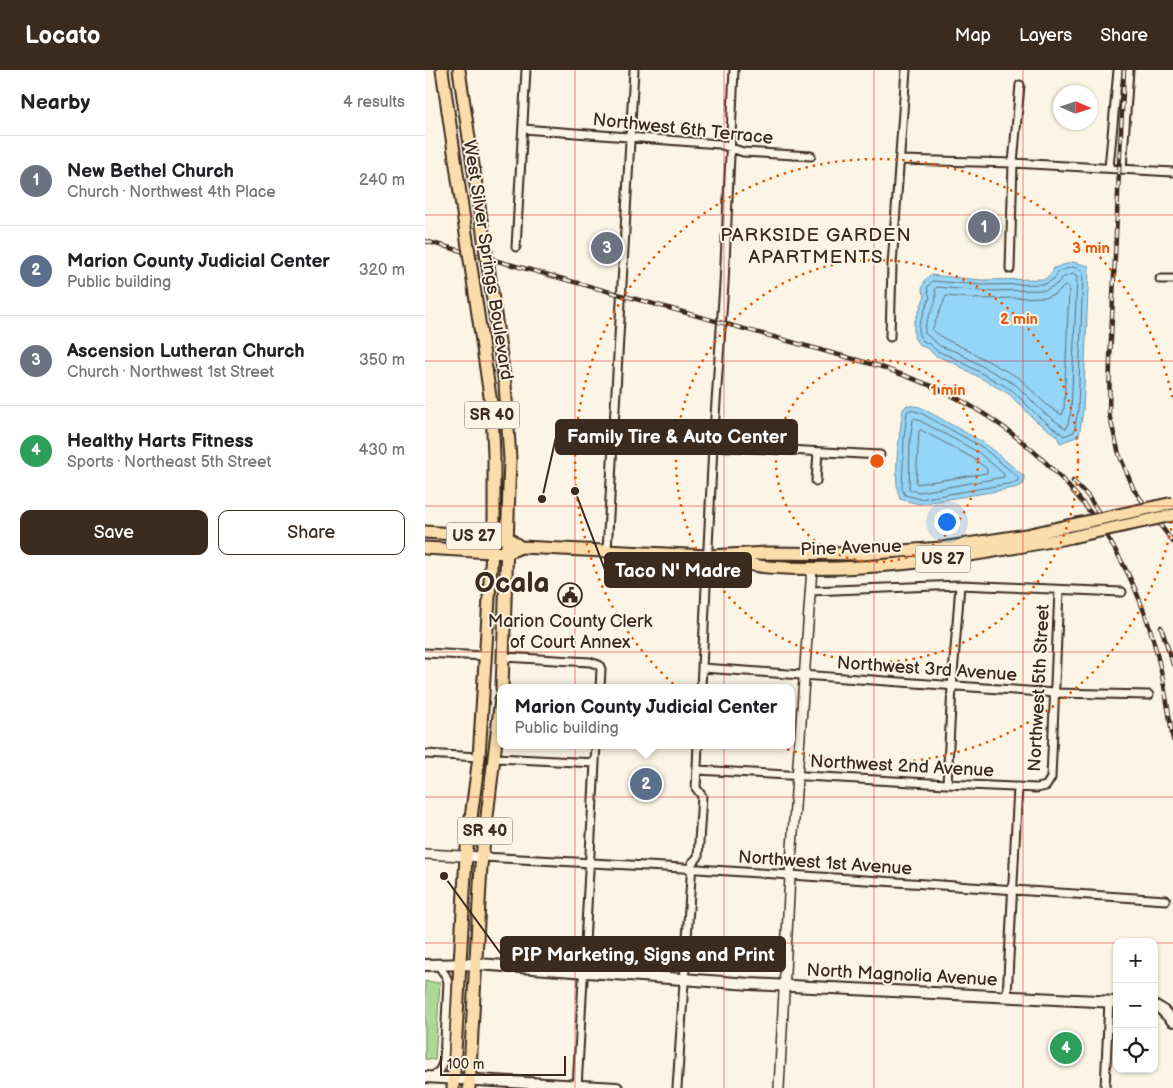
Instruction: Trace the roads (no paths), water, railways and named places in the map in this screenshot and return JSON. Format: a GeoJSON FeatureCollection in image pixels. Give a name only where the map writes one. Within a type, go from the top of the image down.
{"type":"FeatureCollection","features":[{"type":"Feature","properties":{"kind":"main road","name":"West Silver Springs Boulevard"},"geometry":{"type":"LineString","coordinates":[[442,70],[489,383],[494,432],[494,519],[483,706],[479,757],[466,856],[460,965]]}},
{"type":"Feature","properties":{"kind":"main road","name":"West Silver Springs Boulevard"},"geometry":{"type":"LineString","coordinates":[[459,70],[505,384],[509,426],[511,459],[502,684]]}},
{"type":"Feature","properties":{"kind":"main road","name":"Pine Avenue"},"geometry":{"type":"LineString","coordinates":[[707,556],[767,567],[812,568],[925,561],[985,553],[1173,504]]}},
{"type":"Feature","properties":{"kind":"main road","name":"Pine Avenue"},"geometry":{"type":"LineString","coordinates":[[425,548],[507,553],[520,547],[707,556],[767,553],[852,554],[906,551],[985,542],[1173,515]]}},
{"type":"Feature","properties":{"kind":"main road","name":"US 27"},"geometry":{"type":"LineString","coordinates":[[425,532],[508,538],[520,547]]}},
{"type":"Feature","properties":{"kind":"main road"},"geometry":{"type":"LineString","coordinates":[[483,706],[488,720],[487,745],[495,758]]}},
{"type":"Feature","properties":{"kind":"main road","name":"SR 40"},"geometry":{"type":"LineString","coordinates":[[470,1084],[482,857],[497,738]]}},
{"type":"Feature","properties":{"kind":"main road"},"geometry":{"type":"LineString","coordinates":[[479,757],[489,769],[488,808]]}},
{"type":"Feature","properties":{"kind":"main road","name":"North Magnolia Avenue"},"geometry":{"type":"LineString","coordinates":[[425,964],[477,964],[784,986],[1113,1001]]}},
{"type":"Feature","properties":{"kind":"main road","name":"SR 40"},"geometry":{"type":"LineString","coordinates":[[453,1084],[460,965]]}},
{"type":"Feature","properties":{"kind":"main road"},"geometry":{"type":"LineString","coordinates":[[1158,1007],[1173,1021]]}},
{"type":"Feature","properties":{"kind":"main road"},"geometry":{"type":"LineString","coordinates":[[429,1078],[453,1084],[617,1088]]}},
{"type":"Feature","properties":{"kind":"street"},"geometry":{"type":"LineString","coordinates":[[516,247],[526,70]]}},
{"type":"Feature","properties":{"kind":"street"},"geometry":{"type":"LineString","coordinates":[[607,550],[634,70]]}},
{"type":"Feature","properties":{"kind":"street"},"geometry":{"type":"LineString","coordinates":[[701,684],[735,70]]}},
{"type":"Feature","properties":{"kind":"street"},"geometry":{"type":"LineString","coordinates":[[890,337],[892,265],[906,70]]}},
{"type":"Feature","properties":{"kind":"street"},"geometry":{"type":"LineString","coordinates":[[1109,168],[1118,70]]}},
{"type":"Feature","properties":{"kind":"street"},"geometry":{"type":"LineString","coordinates":[[1122,169],[1129,70]]}},
{"type":"Feature","properties":{"kind":"street"},"geometry":{"type":"LineString","coordinates":[[1010,269],[1013,163],[1020,85]]}},
{"type":"Feature","properties":{"kind":"street","name":"Northwest 6th Terrace"},"geometry":{"type":"LineString","coordinates":[[523,129],[719,144],[743,152],[811,156]]}},
{"type":"Feature","properties":{"kind":"street"},"geometry":{"type":"LineString","coordinates":[[900,160],[1013,163],[1173,172]]}},
{"type":"Feature","properties":{"kind":"street"},"geometry":{"type":"LineString","coordinates":[[1161,279],[1173,279]]}},
{"type":"Feature","properties":{"kind":"street"},"geometry":{"type":"LineString","coordinates":[[713,446],[879,455]]}},
{"type":"Feature","properties":{"kind":"street"},"geometry":{"type":"LineString","coordinates":[[816,481],[818,452]]}},
{"type":"Feature","properties":{"kind":"street"},"geometry":{"type":"LineString","coordinates":[[779,1088],[790,876],[812,568]]}},
{"type":"Feature","properties":{"kind":"street"},"geometry":{"type":"LineString","coordinates":[[810,591],[960,585],[1122,592]]}},
{"type":"Feature","properties":{"kind":"street"},"geometry":{"type":"LineString","coordinates":[[947,784],[960,585]]}},
{"type":"Feature","properties":{"kind":"street","name":"Northwest 5th Street"},"geometry":{"type":"LineString","coordinates":[[1046,786],[1051,778],[1059,590]]}},
{"type":"Feature","properties":{"kind":"street"},"geometry":{"type":"LineString","coordinates":[[425,654],[485,656]]}},
{"type":"Feature","properties":{"kind":"street"},"geometry":{"type":"LineString","coordinates":[[504,657],[590,662],[599,665],[601,669],[600,684]]}},
{"type":"Feature","properties":{"kind":"street","name":"Northwest 3rd Avenue"},"geometry":{"type":"LineString","coordinates":[[703,668],[804,674],[952,687],[1055,693],[1149,695]]}},
{"type":"Feature","properties":{"kind":"street"},"geometry":{"type":"LineString","coordinates":[[577,1087],[596,749]]}},
{"type":"Feature","properties":{"kind":"street"},"geometry":{"type":"LineString","coordinates":[[677,1088],[691,870],[692,862],[698,857],[702,796],[696,788],[698,749]]}},
{"type":"Feature","properties":{"kind":"street"},"geometry":{"type":"LineString","coordinates":[[425,754],[479,757]]}},
{"type":"Feature","properties":{"kind":"street"},"geometry":{"type":"LineString","coordinates":[[495,758],[595,763]]}},
{"type":"Feature","properties":{"kind":"street","name":"Northwest 2nd Avenue"},"geometry":{"type":"LineString","coordinates":[[697,770],[947,784],[1037,788],[1046,786]]}},
{"type":"Feature","properties":{"kind":"street","name":"Northwest 5th Street"},"geometry":{"type":"LineString","coordinates":[[1007,996],[1011,890],[1018,787]]}},
{"type":"Feature","properties":{"kind":"street"},"geometry":{"type":"LineString","coordinates":[[425,854],[482,857]]}},
{"type":"Feature","properties":{"kind":"street","name":"Northwest 1st Avenue"},"geometry":{"type":"LineString","coordinates":[[482,857],[1166,900]]}},
{"type":"Feature","properties":{"kind":"street"},"geometry":{"type":"LineString","coordinates":[[429,1078],[440,1070],[444,1060],[448,982],[438,965]]}},
{"type":"Feature","properties":{"kind":"street"},"geometry":{"type":"LineString","coordinates":[[1105,1088],[1113,1001]]}},
{"type":"Feature","properties":{"kind":"water"},"geometry":{"type":"Polygon","coordinates":[[[1073,262],[1089,266],[1083,411],[1079,436],[1060,443],[1057,436],[1036,421],[1009,394],[952,362],[934,355],[929,349],[919,345],[914,337],[914,323],[925,296],[922,289],[925,280],[930,275],[981,280],[1045,279],[1054,268],[1073,262]]]}},
{"type":"Feature","properties":{"kind":"water"},"geometry":{"type":"Polygon","coordinates":[[[907,405],[920,407],[984,443],[1024,476],[1024,484],[1014,488],[919,504],[900,499],[897,479],[897,455],[903,409],[907,405]]]}},
{"type":"Feature","properties":{"kind":"railway"},"geometry":{"type":"LineString","coordinates":[[1124,70],[1109,414],[1119,454],[1134,490],[1173,542]]}},
{"type":"Feature","properties":{"kind":"railway"},"geometry":{"type":"LineString","coordinates":[[425,241],[879,366],[949,394],[1010,432],[1038,455],[1087,508],[1125,568],[1140,601],[1152,635],[1161,669],[1173,740]]}},
{"type":"Feature","properties":{"kind":"railway"},"geometry":{"type":"LineString","coordinates":[[1073,481],[1087,495],[1104,520]]}},
{"type":"Feature","properties":{"kind":"railway"},"geometry":{"type":"LineString","coordinates":[[1161,627],[1173,664]]}},
{"type":"Feature","properties":{"kind":"place","name":"New Bethel Church"},"geometry":{"type":"Point","coordinates":[984,227]}},
{"type":"Feature","properties":{"kind":"place","name":"Ascension Lutheran Church"},"geometry":{"type":"Point","coordinates":[607,248]}},
{"type":"Feature","properties":{"kind":"place","name":"Taco N' Madre"},"geometry":{"type":"Point","coordinates":[575,491]}},
{"type":"Feature","properties":{"kind":"place","name":"Family Tire & Auto Center"},"geometry":{"type":"Point","coordinates":[542,499]}},
{"type":"Feature","properties":{"kind":"place","name":"Marion County Clerk of Court Annex"},"geometry":{"type":"Point","coordinates":[570,595]}},
{"type":"Feature","properties":{"kind":"place","name":"Marion County Judicial Center"},"geometry":{"type":"Point","coordinates":[646,784]}},
{"type":"Feature","properties":{"kind":"place","name":"PIP Marketing, Signs and Print"},"geometry":{"type":"Point","coordinates":[444,876]}},
{"type":"Feature","properties":{"kind":"place","name":"Healthy Harts Fitness"},"geometry":{"type":"Point","coordinates":[1066,1048]}},
{"type":"Feature","properties":{"kind":"district","name":"PARKSIDE GARDEN APARTMENTS"},"geometry":{"type":"Point","coordinates":[816,246]}},
{"type":"Feature","properties":{"kind":"district","name":"Ocala"},"geometry":{"type":"Point","coordinates":[512,583]}}]}
